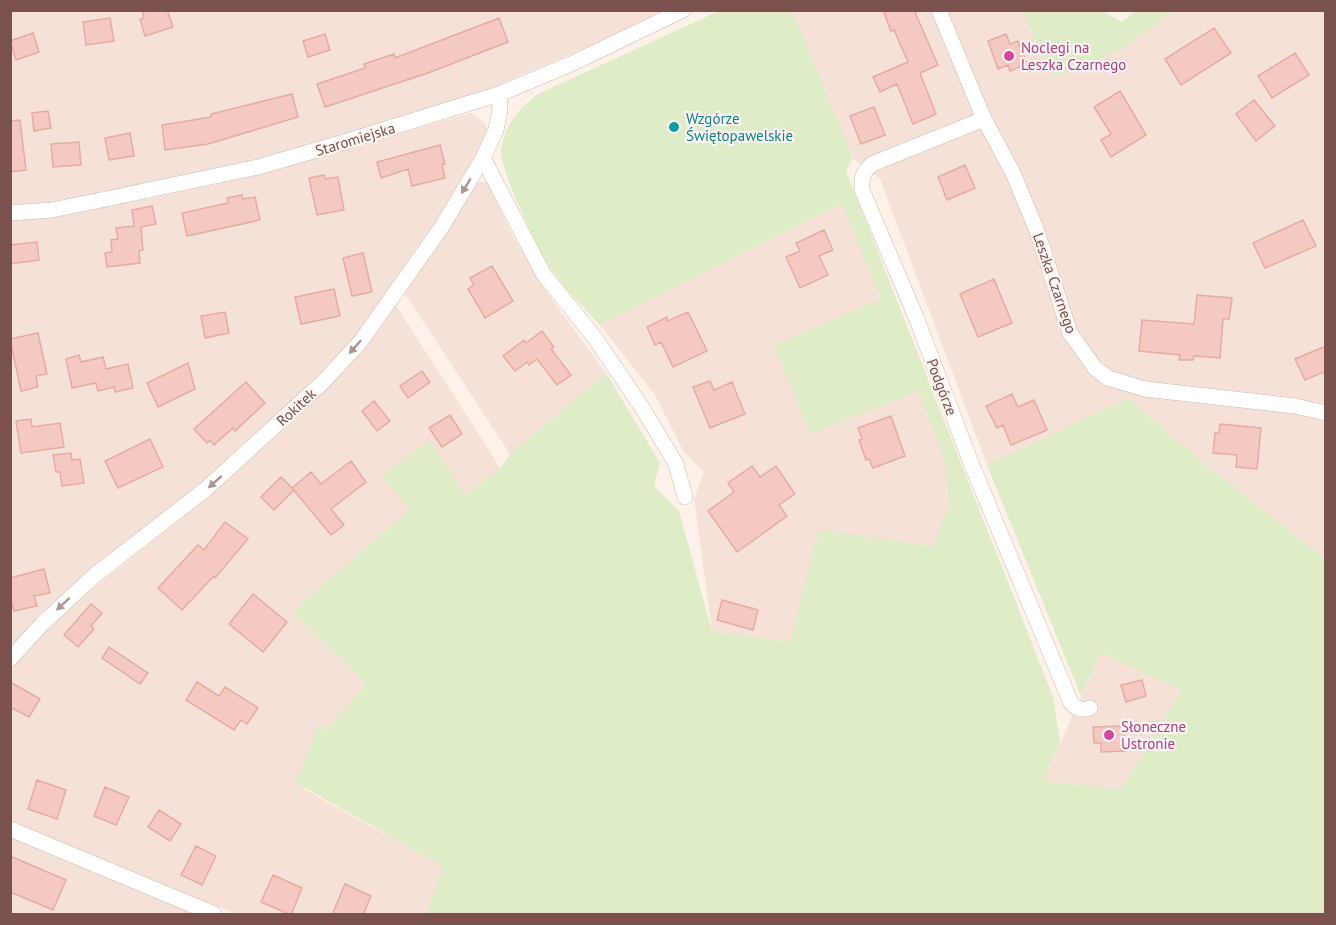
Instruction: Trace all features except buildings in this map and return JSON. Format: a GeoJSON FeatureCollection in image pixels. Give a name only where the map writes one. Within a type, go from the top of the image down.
{"type":"FeatureCollection","features":[{"type":"Feature","properties":{"kind":"street","name":"Staromiejska"},"geometry":{"type":"LineString","coordinates":[[10,213],[52,210],[258,167],[499,94],[571,64],[683,10]]}},
{"type":"Feature","properties":{"kind":"street","name":"Leszka Czarnego"},"geometry":{"type":"LineString","coordinates":[[939,10],[984,119],[1013,173],[1037,231],[1070,333],[1095,368],[1108,378],[1145,389],[1294,406],[1326,413]]}},
{"type":"Feature","properties":{"kind":"street","name":"Rokitek"},"geometry":{"type":"LineString","coordinates":[[10,659],[42,624],[95,575],[206,489],[324,381],[361,341],[441,228],[483,158],[496,130],[500,110],[499,94]]}},
{"type":"Feature","properties":{"kind":"street","name":"Podgórze"},"geometry":{"type":"LineString","coordinates":[[984,119],[872,164],[864,171],[861,179],[862,190],[916,317],[971,463],[1071,703],[1083,710],[1090,708]]}},
{"type":"Feature","properties":{"kind":"street"},"geometry":{"type":"LineString","coordinates":[[483,158],[544,275],[595,338],[643,409],[676,464],[685,496]]}},
{"type":"Feature","properties":{"kind":"street"},"geometry":{"type":"LineString","coordinates":[[10,829],[214,915]]}},
{"type":"Feature","properties":{"kind":"shaded area"},"geometry":{"type":"Polygon","coordinates":[[[10,11],[662,11],[590,46],[491,88],[337,137],[255,160],[58,202],[11,205],[10,11]]]}},
{"type":"Feature","properties":{"kind":"shaded area"},"geometry":{"type":"Polygon","coordinates":[[[792,11],[1022,11],[1054,78],[1124,48],[1174,11],[1325,11],[1325,559],[1206,465],[1128,398],[987,465],[880,179],[853,158],[792,11]]]}},
{"type":"Feature","properties":{"kind":"shaded area"},"geometry":{"type":"Polygon","coordinates":[[[471,113],[485,123],[489,134],[444,216],[341,360],[11,654],[11,220],[153,198],[261,173],[471,113]]]}},
{"type":"Feature","properties":{"kind":"shaded area"},"geometry":{"type":"Polygon","coordinates":[[[477,182],[487,182],[514,238],[547,293],[606,373],[510,454],[404,292],[477,182]]]}},
{"type":"Feature","properties":{"kind":"shaded area"},"geometry":{"type":"Polygon","coordinates":[[[842,203],[881,299],[775,345],[810,434],[918,391],[944,458],[949,506],[933,546],[819,531],[790,642],[712,631],[694,498],[704,472],[684,452],[655,395],[600,325],[842,203]]]}},
{"type":"Feature","properties":{"kind":"shaded area"},"geometry":{"type":"Polygon","coordinates":[[[395,304],[501,469],[465,494],[428,442],[411,509],[292,612],[366,684],[327,729],[319,726],[304,789],[444,867],[426,914],[236,914],[11,822],[10,669],[49,627],[93,588],[202,502],[294,420],[360,354],[395,304]]]}},
{"type":"Feature","properties":{"kind":"shaded area"},"geometry":{"type":"Polygon","coordinates":[[[1101,653],[1182,690],[1121,789],[1043,781],[1101,653]]]}},
{"type":"Feature","properties":{"kind":"shaded area"},"geometry":{"type":"Polygon","coordinates":[[[10,837],[108,878],[194,914],[11,914],[10,837]]]}},
{"type":"Feature","properties":{"kind":"green space"},"geometry":{"type":"Polygon","coordinates":[[[719,11],[792,11],[853,158],[846,171],[1053,697],[1060,742],[1043,781],[1121,789],[1182,690],[1101,653],[1081,696],[987,465],[1128,398],[1206,465],[1325,559],[1325,914],[426,914],[444,867],[295,782],[319,726],[327,729],[366,684],[292,612],[410,509],[382,476],[429,441],[465,494],[500,469],[510,454],[606,373],[660,463],[654,486],[679,511],[712,631],[790,642],[819,530],[933,546],[949,506],[944,458],[918,391],[810,434],[774,345],[881,299],[842,204],[600,325],[551,269],[529,228],[506,174],[501,150],[509,125],[538,94],[719,11]]]}},
{"type":"Feature","properties":{"kind":"green space"},"geometry":{"type":"Polygon","coordinates":[[[1022,11],[1102,11],[1122,22],[1135,11],[1174,11],[1124,48],[1054,78],[1022,11]]]}},
{"type":"Feature","properties":{"kind":"place","name":"Noclegi na Leszka Czarnego"},"geometry":{"type":"Point","coordinates":[1009,56]}},
{"type":"Feature","properties":{"kind":"place","name":"Wzgórze Świętopawelskie"},"geometry":{"type":"Point","coordinates":[674,127]}},
{"type":"Feature","properties":{"kind":"place","name":"Słoneczne Ustronie"},"geometry":{"type":"Point","coordinates":[1109,735]}}]}
